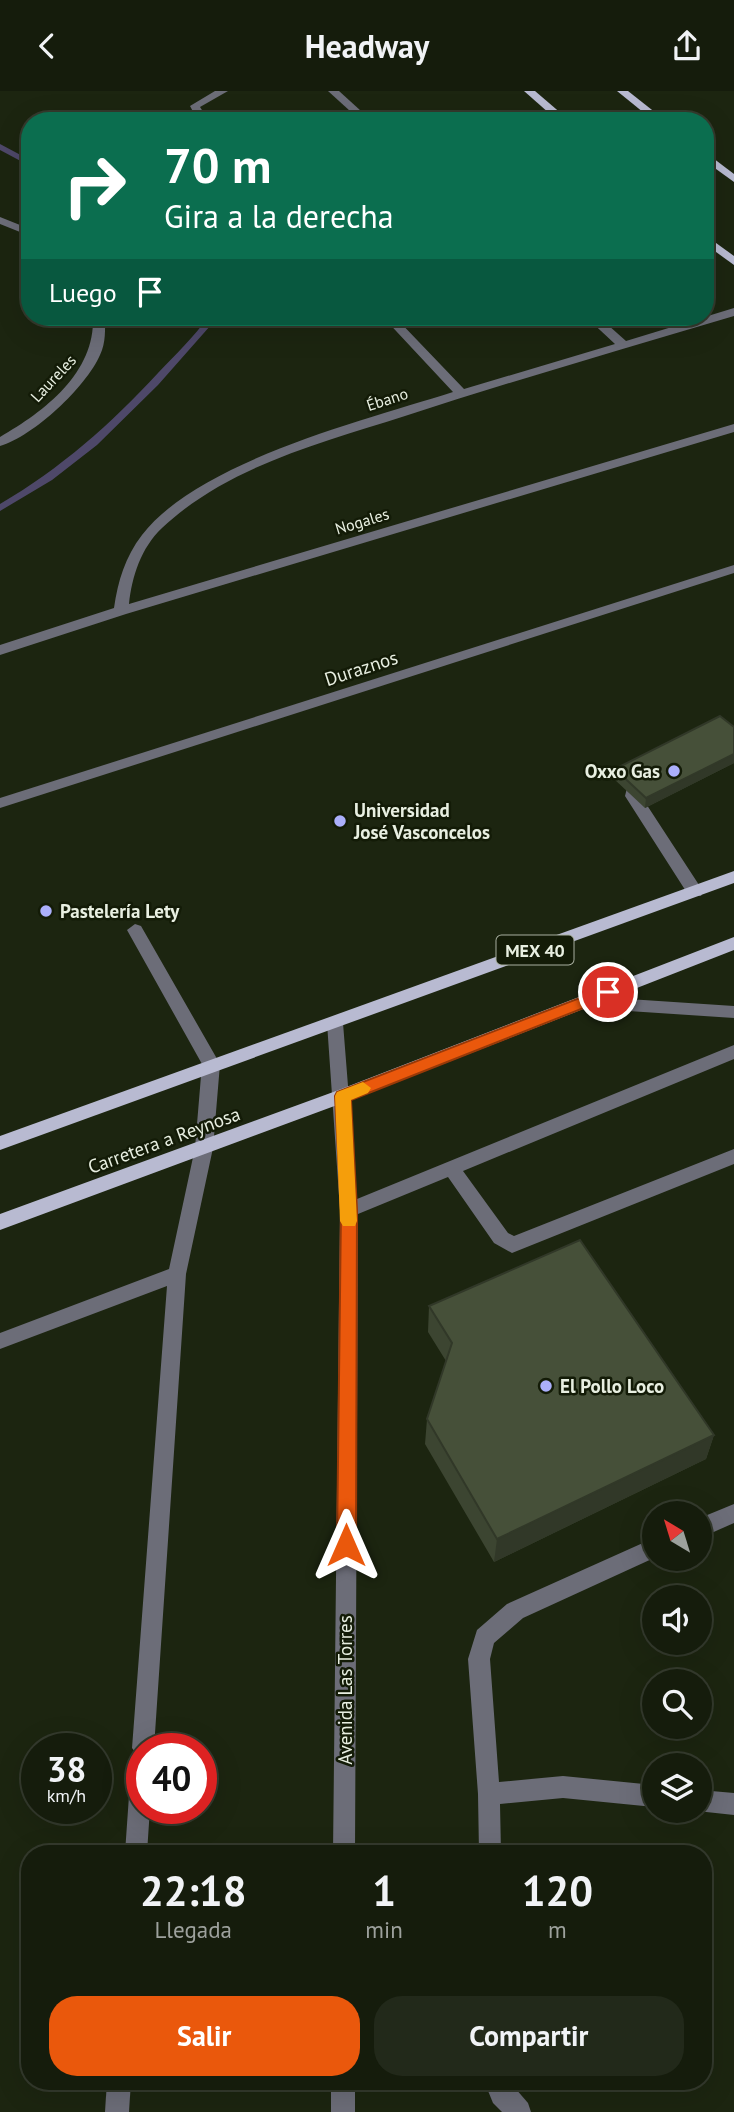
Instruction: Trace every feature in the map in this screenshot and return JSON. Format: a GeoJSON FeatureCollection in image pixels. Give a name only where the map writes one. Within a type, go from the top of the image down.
{"type":"FeatureCollection","features":[{"type":"Feature","properties":{"kind":"main road"},"geometry":{"type":"LineString","coordinates":[[529,91],[554,112]]}},
{"type":"Feature","properties":{"kind":"main road"},"geometry":{"type":"LineString","coordinates":[[622,91],[649,112]]}},
{"type":"Feature","properties":{"kind":"main road"},"geometry":{"type":"LineString","coordinates":[[714,162],[734,179]]}},
{"type":"Feature","properties":{"kind":"main road"},"geometry":{"type":"LineString","coordinates":[[714,245],[734,262]]}},
{"type":"Feature","properties":{"kind":"main road","name":"MEX 40"},"geometry":{"type":"LineString","coordinates":[[0,1143],[211,1064],[335,1023],[734,877]]}},
{"type":"Feature","properties":{"kind":"main road","name":"Carretera a Reynosa"},"geometry":{"type":"LineString","coordinates":[[0,1222],[342,1096],[734,943]]}},
{"type":"Feature","properties":{"kind":"street"},"geometry":{"type":"LineString","coordinates":[[197,112],[195,106],[223,91]]}},
{"type":"Feature","properties":{"kind":"street"},"geometry":{"type":"LineString","coordinates":[[333,91],[357,112]]}},
{"type":"Feature","properties":{"kind":"street"},"geometry":{"type":"LineString","coordinates":[[0,220],[21,229]]}},
{"type":"Feature","properties":{"kind":"street","name":"Ébano"},"geometry":{"type":"LineString","coordinates":[[714,318],[734,312]]}},
{"type":"Feature","properties":{"kind":"street","name":"Laureles"},"geometry":{"type":"LineString","coordinates":[[0,442],[21,431],[54,405],[77,379],[97,353],[101,326]]}},
{"type":"Feature","properties":{"kind":"street"},"geometry":{"type":"LineString","coordinates":[[398,326],[461,393]]}},
{"type":"Feature","properties":{"kind":"street"},"geometry":{"type":"LineString","coordinates":[[602,326],[625,346]]}},
{"type":"Feature","properties":{"kind":"street","name":"Ébano"},"geometry":{"type":"LineString","coordinates":[[121,611],[124,585],[133,557],[156,527],[189,499],[256,461],[461,393],[689,326]]}},
{"type":"Feature","properties":{"kind":"street","name":"Nogales"},"geometry":{"type":"LineString","coordinates":[[0,650],[121,611],[734,428]]}},
{"type":"Feature","properties":{"kind":"street","name":"Duraznos"},"geometry":{"type":"LineString","coordinates":[[0,803],[734,569]]}},
{"type":"Feature","properties":{"kind":"street"},"geometry":{"type":"LineString","coordinates":[[661,773],[638,784],[632,792],[633,796],[695,892]]}},
{"type":"Feature","properties":{"kind":"street"},"geometry":{"type":"LineString","coordinates":[[135,930],[211,1064],[204,1148],[177,1274],[144,1733]]}},
{"type":"Feature","properties":{"kind":"street"},"geometry":{"type":"LineString","coordinates":[[583,1002],[734,1012]]}},
{"type":"Feature","properties":{"kind":"street","name":"Avenida Las Torres"},"geometry":{"type":"LineString","coordinates":[[335,1023],[349,1210],[344,1845]]}},
{"type":"Feature","properties":{"kind":"street"},"geometry":{"type":"LineString","coordinates":[[349,1210],[734,1052]]}},
{"type":"Feature","properties":{"kind":"street"},"geometry":{"type":"LineString","coordinates":[[451,1168],[501,1238],[512,1245],[680,1180],[734,1156]]}},
{"type":"Feature","properties":{"kind":"street"},"geometry":{"type":"LineString","coordinates":[[0,1341],[177,1274]]}},
{"type":"Feature","properties":{"kind":"street"},"geometry":{"type":"LineString","coordinates":[[712,1523],[734,1513]]}},
{"type":"Feature","properties":{"kind":"street"},"geometry":{"type":"LineString","coordinates":[[490,1845],[489,1794],[479,1659],[485,1637],[515,1611],[642,1553]]}},
{"type":"Feature","properties":{"kind":"street"},"geometry":{"type":"LineString","coordinates":[[489,1794],[563,1787],[642,1795]]}},
{"type":"Feature","properties":{"kind":"street"},"geometry":{"type":"LineString","coordinates":[[712,1802],[734,1804]]}},
{"type":"Feature","properties":{"kind":"street"},"geometry":{"type":"LineString","coordinates":[[137,1845],[138,1824]]}},
{"type":"Feature","properties":{"kind":"street"},"geometry":{"type":"LineString","coordinates":[[117,2112],[118,2090]]}},
{"type":"Feature","properties":{"kind":"street"},"geometry":{"type":"LineString","coordinates":[[342,2090],[343,2112]]}},
{"type":"Feature","properties":{"kind":"street"},"geometry":{"type":"LineString","coordinates":[[500,2090],[519,2112]]}},
{"type":"Feature","properties":{"kind":"building","name":"Oxxo Gas"},"geometry":{"type":"Polygon","coordinates":[[[720,716],[734,727],[734,754],[646,798],[615,769],[720,716]]]}},
{"type":"Feature","properties":{"kind":"building"},"geometry":{"type":"Polygon","coordinates":[[[580,1240],[714,1435],[497,1539],[427,1419],[452,1343],[429,1306],[580,1240]]]}},
{"type":"Feature","properties":{"kind":"waterway"},"geometry":{"type":"LineString","coordinates":[[0,147],[21,159]]}},
{"type":"Feature","properties":{"kind":"waterway"},"geometry":{"type":"LineString","coordinates":[[0,508],[48,478],[93,443],[155,383],[206,326]]}},
{"type":"Feature","properties":{"kind":"slow traffic"},"geometry":{"type":"LineString","coordinates":[[349,1221],[342,1096],[363,1088]]}},
{"type":"Feature","properties":{"kind":"place","name":"Oxxo Gas"},"geometry":{"type":"Point","coordinates":[674,771]}},
{"type":"Feature","properties":{"kind":"place","name":"Universidad José Vasconcelos"},"geometry":{"type":"Point","coordinates":[340,821]}},
{"type":"Feature","properties":{"kind":"place","name":"Pastelería Lety"},"geometry":{"type":"Point","coordinates":[46,911]}},
{"type":"Feature","properties":{"kind":"place","name":"El Pollo Loco"},"geometry":{"type":"Point","coordinates":[546,1386]}},
{"type":"Feature","properties":{"kind":"route"},"geometry":{"type":"LineString","coordinates":[[346,1545],[349,1210],[342,1096],[608,992]]}}]}
